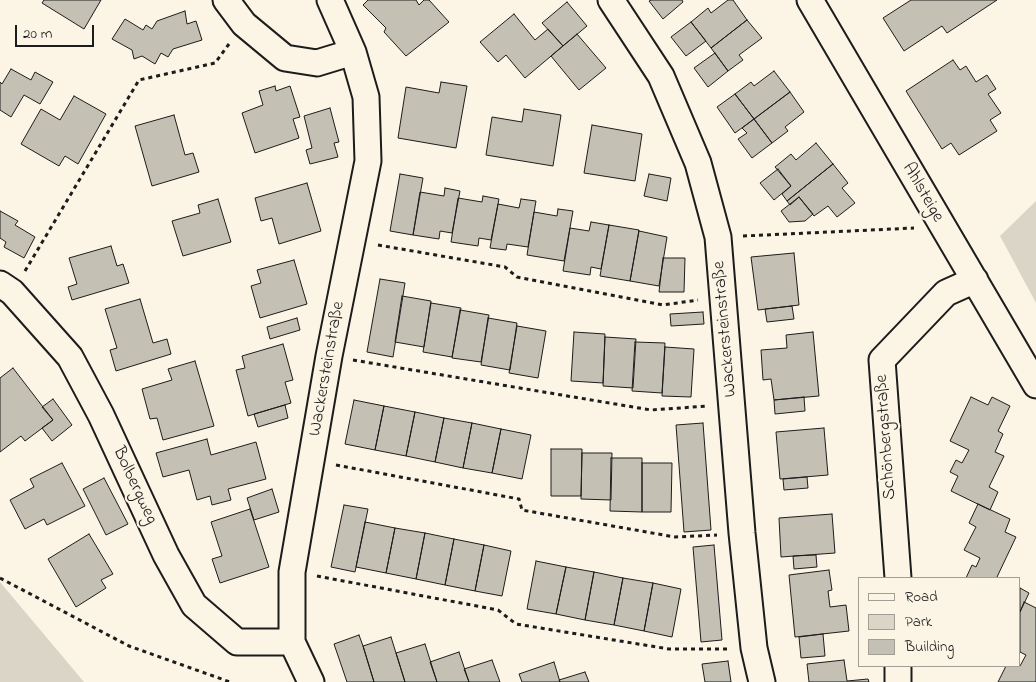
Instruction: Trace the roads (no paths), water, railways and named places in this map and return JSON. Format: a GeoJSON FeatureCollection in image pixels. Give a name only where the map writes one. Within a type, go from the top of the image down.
{"type":"FeatureCollection","features":[{"type":"Feature","properties":{"kind":"street"},"geometry":{"type":"LineString","coordinates":[[226,0],[244,24],[285,58],[317,63],[353,52]]}},
{"type":"Feature","properties":{"kind":"street","name":"Wackersteinstraße"},"geometry":{"type":"LineString","coordinates":[[311,682],[292,642],[292,572],[313,460],[329,356],[368,161],[366,96],[353,52],[330,0]]}},
{"type":"Feature","properties":{"kind":"street","name":"Wackersteinstraße"},"geometry":{"type":"LineString","coordinates":[[611,0],[661,76],[698,163],[718,237],[742,533],[754,648],[762,682]]}},
{"type":"Feature","properties":{"kind":"street","name":"Ahlsteige"},"geometry":{"type":"LineString","coordinates":[[813,1],[1036,385]]}},
{"type":"Feature","properties":{"kind":"street","name":"Schönbergstraße"},"geometry":{"type":"LineString","coordinates":[[898,577],[882,360],[946,293],[975,280]]}},
{"type":"Feature","properties":{"kind":"street","name":"Bolbergweg"},"geometry":{"type":"LineString","coordinates":[[6,288],[70,357],[101,415],[166,555],[194,605],[237,642],[292,642]]}},
{"type":"Feature","properties":{"kind":"street"},"geometry":{"type":"LineString","coordinates":[[898,667],[898,682]]}}]}
